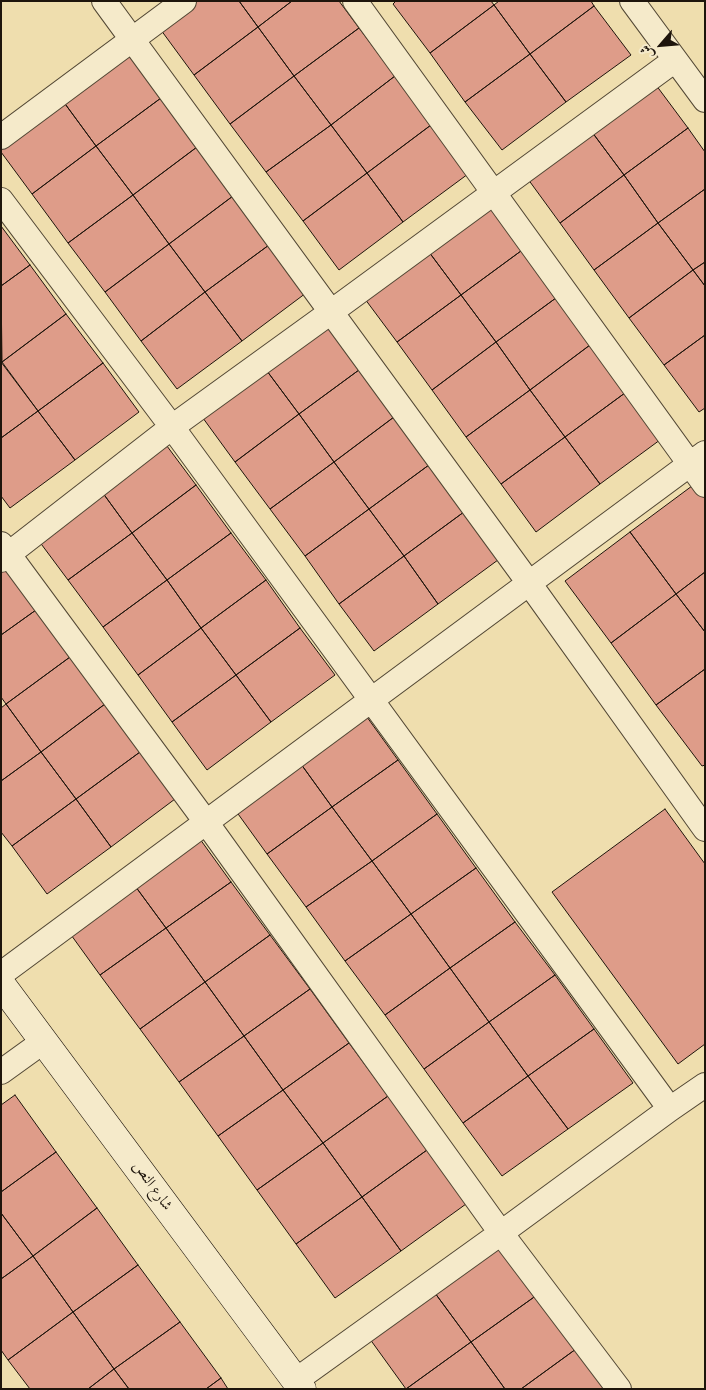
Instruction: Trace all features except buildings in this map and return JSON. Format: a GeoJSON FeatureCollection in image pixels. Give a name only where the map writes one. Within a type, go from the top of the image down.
{"type":"FeatureCollection","features":[{"type":"Feature","properties":{"kind":"street"},"geometry":{"type":"LineString","coordinates":[[104,1],[529,583],[705,829]]}},
{"type":"Feature","properties":{"kind":"street"},"geometry":{"type":"LineString","coordinates":[[1,138],[184,1]]}},
{"type":"Feature","properties":{"kind":"street"},"geometry":{"type":"LineString","coordinates":[[355,1],[493,194],[697,459],[705,485]]}},
{"type":"Feature","properties":{"kind":"street"},"geometry":{"type":"LineString","coordinates":[[632,1],[705,100]]}},
{"type":"Feature","properties":{"kind":"street"},"geometry":{"type":"LineString","coordinates":[[619,1389],[501,1233],[206,822],[4,552],[675,60]]}},
{"type":"Feature","properties":{"kind":"street"},"geometry":{"type":"LineString","coordinates":[[1,200],[172,427],[670,1109]]}},
{"type":"Feature","properties":{"kind":"street"},"geometry":{"type":"LineString","coordinates":[[1,974],[697,459]]}},
{"type":"Feature","properties":{"kind":"street","name":"شارع النص"},"geometry":{"type":"LineString","coordinates":[[1,984],[298,1385]]}},
{"type":"Feature","properties":{"kind":"street"},"geometry":{"type":"LineString","coordinates":[[1,1072],[44,1041]]}},
{"type":"Feature","properties":{"kind":"street"},"geometry":{"type":"LineString","coordinates":[[298,1385],[501,1233],[705,1085]]}}]}
